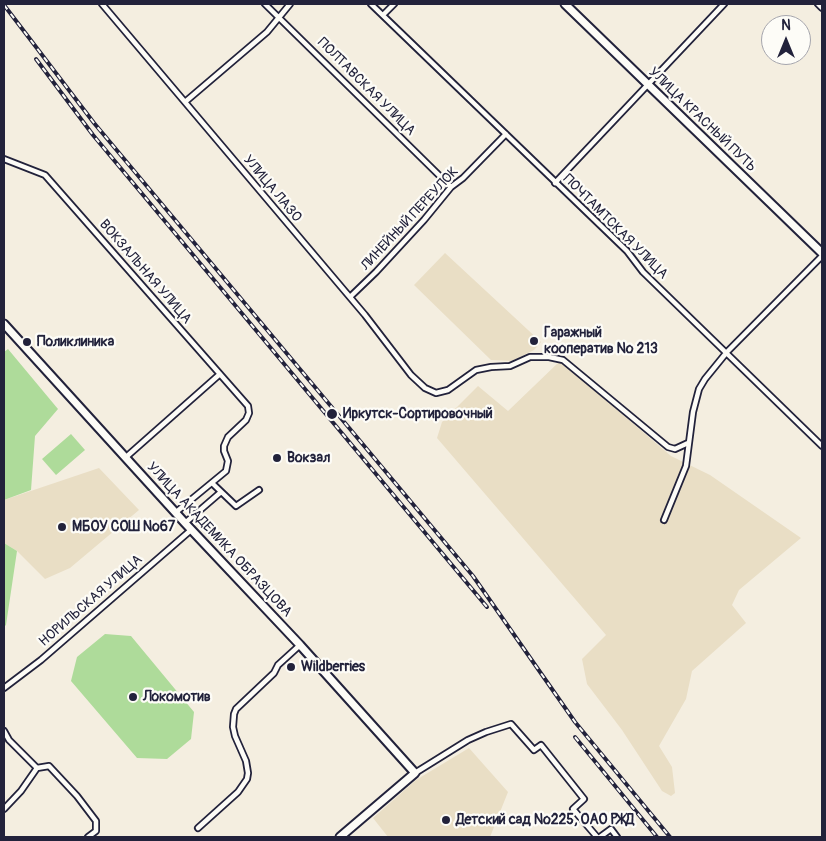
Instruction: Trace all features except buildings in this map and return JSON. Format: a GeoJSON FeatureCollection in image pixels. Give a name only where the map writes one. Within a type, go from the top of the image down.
{"type":"FeatureCollection","features":[{"type":"Feature","properties":{"kind":"street","name":"УЛИЦА ЛАЗО"},"geometry":{"type":"LineString","coordinates":[[102,4],[350,297],[410,375],[425,388],[436,393],[448,390],[476,370],[510,366],[530,357],[549,357],[563,360],[668,447],[675,449],[688,443]]}},
{"type":"Feature","properties":{"kind":"street","name":"ПОЛТАВСКАЯ УЛИЦА"},"geometry":{"type":"LineString","coordinates":[[264,4],[451,187]]}},
{"type":"Feature","properties":{"kind":"street"},"geometry":{"type":"LineString","coordinates":[[185,102],[267,32],[290,4]]}},
{"type":"Feature","properties":{"kind":"street","name":"ПОЧТАМТСКАЯ УЛИЦА"},"geometry":{"type":"LineString","coordinates":[[371,4],[555,183],[627,250],[643,272],[821,443]]}},
{"type":"Feature","properties":{"kind":"street"},"geometry":{"type":"LineString","coordinates":[[383,16],[394,4]]}},
{"type":"Feature","properties":{"kind":"street","name":"УЛИЦА КРАСНЫЙ ПУТЬ"},"geometry":{"type":"LineString","coordinates":[[564,4],[822,254]]}},
{"type":"Feature","properties":{"kind":"street"},"geometry":{"type":"LineString","coordinates":[[555,183],[724,4]]}},
{"type":"Feature","properties":{"kind":"street"},"geometry":{"type":"LineString","coordinates":[[818,4],[822,8]]}},
{"type":"Feature","properties":{"kind":"street","name":"ЛИНЕЙНЫЙ ПЕРЕУЛОК"},"geometry":{"type":"LineString","coordinates":[[350,297],[424,220],[451,187],[463,178],[506,134]]}},
{"type":"Feature","properties":{"kind":"street","name":"ВОКЗАЛЬНАЯ УЛИЦА"},"geometry":{"type":"LineString","coordinates":[[4,159],[44,175],[248,406],[249,413],[246,420],[228,437],[224,446],[228,461],[226,472],[212,483]]}},
{"type":"Feature","properties":{"kind":"street"},"geometry":{"type":"LineString","coordinates":[[664,520],[686,466],[690,424],[699,389],[711,370],[727,352],[822,254]]}},
{"type":"Feature","properties":{"kind":"street","name":"УЛИЦА АКАДЕМИКА ОБРАЗЦОВА"},"geometry":{"type":"LineString","coordinates":[[4,324],[185,524],[300,645],[416,773]]}},
{"type":"Feature","properties":{"kind":"street"},"geometry":{"type":"LineString","coordinates":[[125,458],[220,374]]}},
{"type":"Feature","properties":{"kind":"street"},"geometry":{"type":"LineString","coordinates":[[175,513],[212,483],[236,506],[259,490]]}},
{"type":"Feature","properties":{"kind":"street"},"geometry":{"type":"LineString","coordinates":[[185,524],[221,492]]}},
{"type":"Feature","properties":{"kind":"street","name":"НОРИЛЬСКАЯ УЛИЦА"},"geometry":{"type":"LineString","coordinates":[[4,688],[41,660],[191,530]]}},
{"type":"Feature","properties":{"kind":"street"},"geometry":{"type":"LineString","coordinates":[[198,828],[238,792],[247,779],[246,761],[233,727],[236,709],[300,645]]}},
{"type":"Feature","properties":{"kind":"street"},"geometry":{"type":"LineString","coordinates":[[340,837],[416,773],[468,740],[511,724],[534,750],[541,745],[584,799],[573,809],[598,837],[610,829],[617,837]]}},
{"type":"Feature","properties":{"kind":"street"},"geometry":{"type":"LineString","coordinates":[[4,731],[9,740],[37,768]]}},
{"type":"Feature","properties":{"kind":"street"},"geometry":{"type":"LineString","coordinates":[[4,808],[21,791],[37,768],[49,766],[82,802],[96,821],[96,831],[88,837]]}},
{"type":"Feature","properties":{"kind":"shaded area","name":"Гаражный кооператив № 213"},"geometry":{"type":"Polygon","coordinates":[[[445,253],[541,342],[534,350],[512,361],[491,360],[414,285],[445,253]]]}},
{"type":"Feature","properties":{"kind":"shaded area"},"geometry":{"type":"Polygon","coordinates":[[[560,361],[671,456],[710,475],[801,538],[739,590],[732,605],[746,623],[692,671],[686,699],[659,746],[672,767],[675,793],[671,796],[662,791],[622,730],[587,684],[582,659],[606,635],[437,438],[442,422],[478,386],[508,411],[560,361]]]}},
{"type":"Feature","properties":{"kind":"shaded area","name":"МБОУ СОШ №67"},"geometry":{"type":"Polygon","coordinates":[[[99,468],[139,510],[70,568],[45,579],[17,551],[4,543],[4,500],[99,468]]]}},
{"type":"Feature","properties":{"kind":"shaded area"},"geometry":{"type":"Polygon","coordinates":[[[469,748],[508,792],[490,837],[388,837],[373,818],[416,780],[469,748]]]}},
{"type":"Feature","properties":{"kind":"green space"},"geometry":{"type":"Polygon","coordinates":[[[8,349],[58,409],[35,436],[31,490],[4,500],[4,352],[8,349]]]}},
{"type":"Feature","properties":{"kind":"green space"},"geometry":{"type":"Polygon","coordinates":[[[71,434],[85,450],[56,475],[42,459],[71,434]]]}},
{"type":"Feature","properties":{"kind":"green space"},"geometry":{"type":"Polygon","coordinates":[[[4,543],[17,551],[6,625],[4,627],[4,543]]]}},
{"type":"Feature","properties":{"kind":"green space","name":"Локомотив"},"geometry":{"type":"Polygon","coordinates":[[[105,634],[131,636],[194,712],[191,739],[167,759],[137,758],[71,681],[77,657],[105,634]]]}},
{"type":"Feature","properties":{"kind":"railway"},"geometry":{"type":"LineString","coordinates":[[4,5],[94,123],[473,576],[575,722],[670,837]]}},
{"type":"Feature","properties":{"kind":"railway"},"geometry":{"type":"LineString","coordinates":[[36,59],[93,135],[487,607]]}},
{"type":"Feature","properties":{"kind":"railway"},"geometry":{"type":"LineString","coordinates":[[575,737],[657,837]]}},
{"type":"Feature","properties":{"kind":"place","name":"Гаражный кооператив № 213"},"geometry":{"type":"Point","coordinates":[534,341]}},
{"type":"Feature","properties":{"kind":"place","name":"Поликлиника"},"geometry":{"type":"Point","coordinates":[27,342]}},
{"type":"Feature","properties":{"kind":"place","name":"Иркутск-Сортировочный"},"geometry":{"type":"Point","coordinates":[332,414]}},
{"type":"Feature","properties":{"kind":"place","name":"Вокзал"},"geometry":{"type":"Point","coordinates":[277,458]}},
{"type":"Feature","properties":{"kind":"place","name":"МБОУ СОШ №67"},"geometry":{"type":"Point","coordinates":[62,527]}},
{"type":"Feature","properties":{"kind":"place","name":"Wildberries"},"geometry":{"type":"Point","coordinates":[291,667]}},
{"type":"Feature","properties":{"kind":"place","name":"Локомотив"},"geometry":{"type":"Point","coordinates":[133,697]}},
{"type":"Feature","properties":{"kind":"place","name":"Детский сад №225, ОАО РЖД"},"geometry":{"type":"Point","coordinates":[446,820]}}]}
